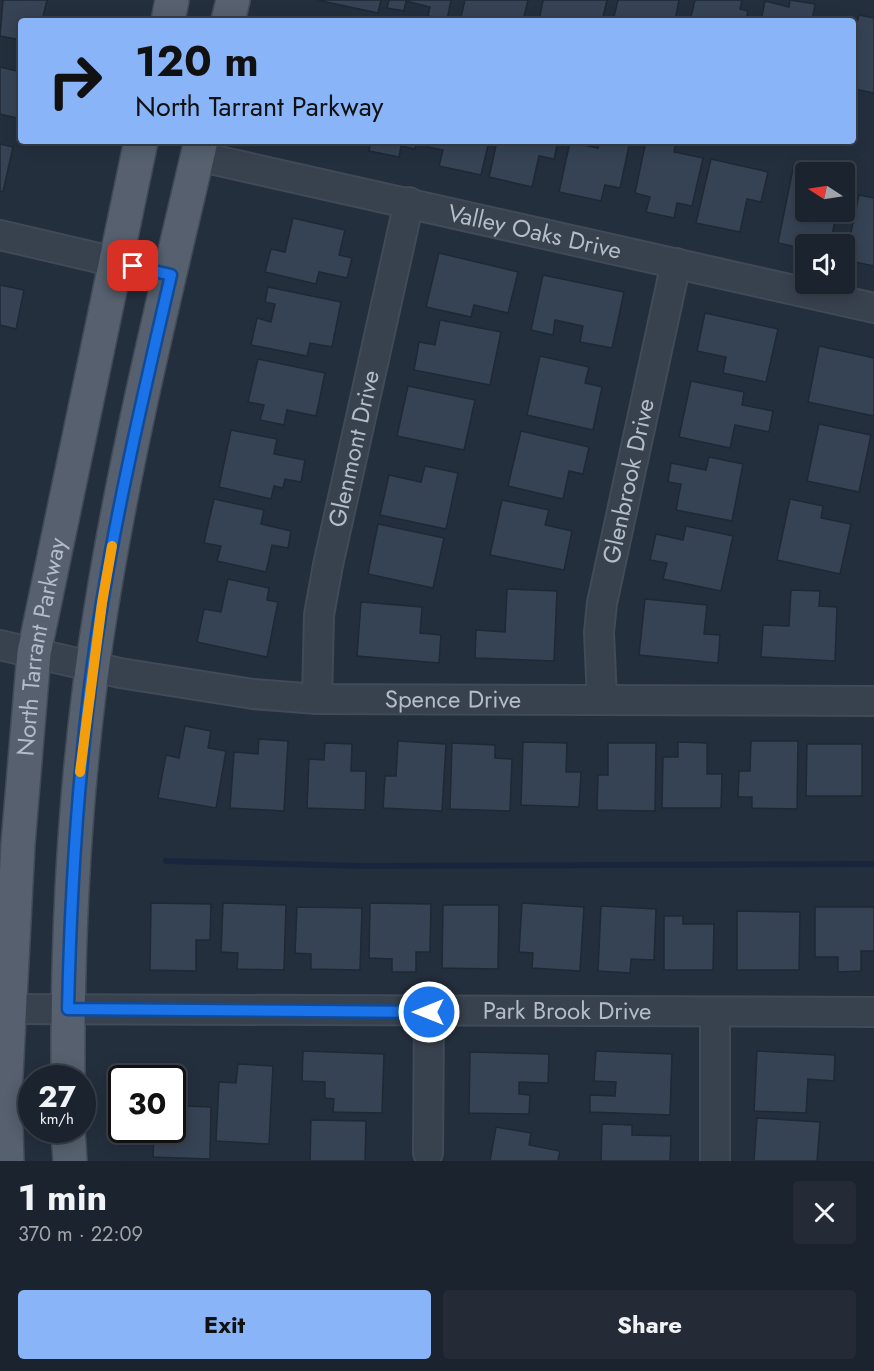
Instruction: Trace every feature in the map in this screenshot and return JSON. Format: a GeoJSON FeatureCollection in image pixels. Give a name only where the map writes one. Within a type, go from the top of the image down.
{"type":"FeatureCollection","features":[{"type":"Feature","properties":{"kind":"main road"},"geometry":{"type":"LineString","coordinates":[[169,18],[172,0]]}},
{"type":"Feature","properties":{"kind":"main road"},"geometry":{"type":"LineString","coordinates":[[185,18],[187,0]]}},
{"type":"Feature","properties":{"kind":"main road"},"geometry":{"type":"LineString","coordinates":[[229,18],[233,0]]}},
{"type":"Feature","properties":{"kind":"main road","name":"North Tarrant Parkway"},"geometry":{"type":"LineString","coordinates":[[7,1161],[5,1008],[34,652],[140,144]]}},
{"type":"Feature","properties":{"kind":"main road"},"geometry":{"type":"LineString","coordinates":[[68,1065],[72,868],[93,667],[102,603],[125,478],[171,275],[192,146]]}},
{"type":"Feature","properties":{"kind":"main road"},"geometry":{"type":"LineString","coordinates":[[69,1143],[70,1161]]}},
{"type":"Feature","properties":{"kind":"street","name":"Valley Oaks Drive"},"geometry":{"type":"LineString","coordinates":[[192,146],[410,202],[874,308]]}},
{"type":"Feature","properties":{"kind":"street","name":"Glenmont Drive"},"geometry":{"type":"LineString","coordinates":[[317,699],[319,615],[326,575],[410,202]]}},
{"type":"Feature","properties":{"kind":"street"},"geometry":{"type":"LineString","coordinates":[[0,235],[171,275]]}},
{"type":"Feature","properties":{"kind":"street","name":"Glenbrook Drive"},"geometry":{"type":"LineString","coordinates":[[602,700],[599,632],[602,603],[676,263]]}},
{"type":"Feature","properties":{"kind":"street","name":"Spence Drive"},"geometry":{"type":"LineString","coordinates":[[0,645],[93,667],[253,694],[317,699],[874,701]]}},
{"type":"Feature","properties":{"kind":"street","name":"Park Brook Drive"},"geometry":{"type":"LineString","coordinates":[[5,1008],[429,1012],[874,1012]]}},
{"type":"Feature","properties":{"kind":"street"},"geometry":{"type":"LineString","coordinates":[[428,1153],[429,1012]]}},
{"type":"Feature","properties":{"kind":"street"},"geometry":{"type":"LineString","coordinates":[[715,1012],[715,1161]]}},
{"type":"Feature","properties":{"kind":"building"},"geometry":{"type":"Polygon","coordinates":[[[3,0],[47,0],[43,18],[18,18],[18,39],[0,36],[3,0]]]}},
{"type":"Feature","properties":{"kind":"building"},"geometry":{"type":"Polygon","coordinates":[[[317,0],[381,0],[378,13],[317,0]]]}},
{"type":"Feature","properties":{"kind":"building"},"geometry":{"type":"Polygon","coordinates":[[[389,0],[451,0],[447,18],[428,16],[430,7],[406,1],[404,11],[387,8],[389,0]]]}},
{"type":"Feature","properties":{"kind":"building"},"geometry":{"type":"Polygon","coordinates":[[[465,0],[528,0],[524,18],[461,18],[465,0]]]}},
{"type":"Feature","properties":{"kind":"building"},"geometry":{"type":"Polygon","coordinates":[[[543,0],[607,0],[603,18],[540,18],[543,0]]]}},
{"type":"Feature","properties":{"kind":"building"},"geometry":{"type":"Polygon","coordinates":[[[618,0],[679,0],[676,18],[614,18],[618,0]]]}},
{"type":"Feature","properties":{"kind":"building"},"geometry":{"type":"Polygon","coordinates":[[[695,0],[742,0],[740,9],[748,11],[747,18],[691,18],[695,0]]]}},
{"type":"Feature","properties":{"kind":"building"},"geometry":{"type":"Polygon","coordinates":[[[790,0],[815,4],[813,18],[762,18],[765,1],[789,7],[790,0]]]}},
{"type":"Feature","properties":{"kind":"building"},"geometry":{"type":"Polygon","coordinates":[[[859,15],[874,18],[874,93],[856,89],[856,26],[859,15]]]}},
{"type":"Feature","properties":{"kind":"building"},"geometry":{"type":"Polygon","coordinates":[[[0,67],[18,71],[18,118],[0,114],[0,67]]]}},
{"type":"Feature","properties":{"kind":"building"},"geometry":{"type":"Polygon","coordinates":[[[0,144],[13,147],[3,192],[0,191],[0,144]]]}},
{"type":"Feature","properties":{"kind":"building"},"geometry":{"type":"Polygon","coordinates":[[[370,144],[416,144],[415,149],[401,146],[399,157],[369,151],[370,144]]]}},
{"type":"Feature","properties":{"kind":"building"},"geometry":{"type":"Polygon","coordinates":[[[428,144],[488,144],[481,175],[439,166],[443,150],[428,147],[428,144]]]}},
{"type":"Feature","properties":{"kind":"building"},"geometry":{"type":"Polygon","coordinates":[[[496,144],[557,144],[554,159],[539,156],[532,187],[489,177],[496,144]]]}},
{"type":"Feature","properties":{"kind":"building"},"geometry":{"type":"Polygon","coordinates":[[[570,144],[598,148],[599,144],[629,144],[620,188],[605,185],[601,201],[559,192],[570,144]]]}},
{"type":"Feature","properties":{"kind":"building"},"geometry":{"type":"Polygon","coordinates":[[[645,144],[675,144],[674,152],[703,158],[692,206],[677,203],[674,218],[646,212],[650,197],[635,193],[645,144]]]}},
{"type":"Feature","properties":{"kind":"building"},"geometry":{"type":"Polygon","coordinates":[[[711,159],[768,172],[761,202],[747,199],[740,232],[696,223],[711,159]]]}},
{"type":"Feature","properties":{"kind":"building"},"geometry":{"type":"Polygon","coordinates":[[[794,164],[795,222],[835,222],[832,234],[795,234],[795,247],[778,243],[794,164]]]}},
{"type":"Feature","properties":{"kind":"building"},"geometry":{"type":"Polygon","coordinates":[[[859,195],[874,198],[874,266],[855,262],[855,234],[851,234],[859,195]]]}},
{"type":"Feature","properties":{"kind":"building"},"geometry":{"type":"Polygon","coordinates":[[[293,218],[345,230],[339,255],[352,258],[347,278],[319,272],[316,284],[265,272],[271,249],[285,252],[293,218]]]}},
{"type":"Feature","properties":{"kind":"building"},"geometry":{"type":"Polygon","coordinates":[[[439,253],[518,272],[508,313],[474,305],[471,317],[426,307],[439,253]]]}},
{"type":"Feature","properties":{"kind":"building"},"geometry":{"type":"Polygon","coordinates":[[[543,275],[624,292],[612,348],[580,342],[583,326],[555,320],[553,335],[531,330],[543,275]]]}},
{"type":"Feature","properties":{"kind":"building"},"geometry":{"type":"Polygon","coordinates":[[[0,285],[24,290],[16,329],[0,325],[0,285]]]}},
{"type":"Feature","properties":{"kind":"building"},"geometry":{"type":"Polygon","coordinates":[[[268,287],[341,302],[332,347],[310,343],[307,356],[251,345],[257,318],[271,322],[275,304],[265,302],[268,287]]]}},
{"type":"Feature","properties":{"kind":"building"},"geometry":{"type":"Polygon","coordinates":[[[705,313],[778,329],[766,382],[723,373],[726,357],[697,351],[705,313]]]}},
{"type":"Feature","properties":{"kind":"building"},"geometry":{"type":"Polygon","coordinates":[[[440,320],[501,332],[490,385],[414,370],[419,342],[435,345],[440,320]]]}},
{"type":"Feature","properties":{"kind":"building"},"geometry":{"type":"Polygon","coordinates":[[[819,346],[874,358],[874,416],[808,402],[819,346]]]}},
{"type":"Feature","properties":{"kind":"building"},"geometry":{"type":"Polygon","coordinates":[[[540,356],[589,367],[585,383],[602,387],[593,430],[527,415],[540,356]]]}},
{"type":"Feature","properties":{"kind":"building"},"geometry":{"type":"Polygon","coordinates":[[[258,359],[325,373],[316,416],[287,410],[284,425],[260,420],[264,405],[248,402],[258,359]]]}},
{"type":"Feature","properties":{"kind":"building"},"geometry":{"type":"Polygon","coordinates":[[[691,381],[744,392],[742,405],[773,411],[769,432],[735,425],[730,448],[679,437],[691,381]]]}},
{"type":"Feature","properties":{"kind":"building"},"geometry":{"type":"Polygon","coordinates":[[[408,386],[475,400],[464,450],[397,436],[408,386]]]}},
{"type":"Feature","properties":{"kind":"building"},"geometry":{"type":"Polygon","coordinates":[[[819,424],[871,435],[859,492],[807,481],[819,424]]]}},
{"type":"Feature","properties":{"kind":"building"},"geometry":{"type":"Polygon","coordinates":[[[231,430],[277,439],[274,454],[305,460],[301,482],[285,479],[283,488],[274,486],[271,499],[219,487],[231,430]]]}},
{"type":"Feature","properties":{"kind":"building"},"geometry":{"type":"Polygon","coordinates":[[[521,431],[589,447],[583,474],[569,471],[563,499],[508,486],[521,431]]]}},
{"type":"Feature","properties":{"kind":"building"},"geometry":{"type":"Polygon","coordinates":[[[709,457],[743,464],[732,521],[676,510],[681,484],[668,482],[671,463],[706,470],[709,457]]]}},
{"type":"Feature","properties":{"kind":"building"},"geometry":{"type":"Polygon","coordinates":[[[425,466],[458,473],[446,529],[380,515],[389,475],[421,482],[425,466]]]}},
{"type":"Feature","properties":{"kind":"building"},"geometry":{"type":"Polygon","coordinates":[[[214,499],[264,510],[261,524],[291,531],[288,548],[272,545],[266,572],[217,561],[221,546],[204,543],[214,499]]]}},
{"type":"Feature","properties":{"kind":"building"},"geometry":{"type":"Polygon","coordinates":[[[790,499],[823,506],[821,518],[851,524],[840,574],[777,560],[790,499]]]}},
{"type":"Feature","properties":{"kind":"building"},"geometry":{"type":"Polygon","coordinates":[[[502,500],[549,510],[545,525],[572,531],[564,570],[490,555],[502,500]]]}},
{"type":"Feature","properties":{"kind":"building"},"geometry":{"type":"Polygon","coordinates":[[[378,524],[444,538],[433,588],[368,574],[378,524]]]}},
{"type":"Feature","properties":{"kind":"building"},"geometry":{"type":"Polygon","coordinates":[[[686,526],[733,536],[721,591],[663,579],[667,563],[650,560],[656,534],[683,540],[686,526]]]}},
{"type":"Feature","properties":{"kind":"building"},"geometry":{"type":"Polygon","coordinates":[[[228,579],[269,588],[267,600],[278,602],[267,657],[197,642],[204,609],[221,612],[228,579]]]}},
{"type":"Feature","properties":{"kind":"building"},"geometry":{"type":"Polygon","coordinates":[[[507,589],[557,591],[554,661],[475,658],[476,630],[505,632],[507,589]]]}},
{"type":"Feature","properties":{"kind":"building"},"geometry":{"type":"Polygon","coordinates":[[[791,590],[820,591],[819,606],[837,607],[835,661],[761,657],[763,625],[789,626],[791,590]]]}},
{"type":"Feature","properties":{"kind":"building"},"geometry":{"type":"Polygon","coordinates":[[[645,599],[707,605],[704,634],[720,635],[718,663],[639,655],[645,599]]]}},
{"type":"Feature","properties":{"kind":"building"},"geometry":{"type":"Polygon","coordinates":[[[361,602],[422,607],[420,633],[441,635],[439,663],[357,656],[361,602]]]}},
{"type":"Feature","properties":{"kind":"building"},"geometry":{"type":"Polygon","coordinates":[[[185,726],[211,731],[208,748],[226,751],[216,808],[158,798],[166,755],[179,758],[185,726]]]}},
{"type":"Feature","properties":{"kind":"building"},"geometry":{"type":"Polygon","coordinates":[[[259,739],[288,741],[284,811],[230,808],[234,752],[258,754],[259,739]]]}},
{"type":"Feature","properties":{"kind":"building"},"geometry":{"type":"Polygon","coordinates":[[[398,741],[446,744],[442,811],[383,808],[385,776],[396,776],[398,741]]]}},
{"type":"Feature","properties":{"kind":"building"},"geometry":{"type":"Polygon","coordinates":[[[751,741],[798,741],[797,809],[752,808],[752,797],[738,797],[739,771],[750,771],[751,741]]]}},
{"type":"Feature","properties":{"kind":"building"},"geometry":{"type":"Polygon","coordinates":[[[523,742],[567,743],[566,772],[581,772],[579,807],[521,805],[523,742]]]}},
{"type":"Feature","properties":{"kind":"building"},"geometry":{"type":"Polygon","coordinates":[[[678,742],[707,743],[707,774],[722,774],[721,808],[662,808],[663,757],[678,757],[678,742]]]}},
{"type":"Feature","properties":{"kind":"building"},"geometry":{"type":"Polygon","coordinates":[[[325,743],[352,744],[351,771],[366,771],[365,810],[307,808],[309,759],[324,760],[325,743]]]}},
{"type":"Feature","properties":{"kind":"building"},"geometry":{"type":"Polygon","coordinates":[[[452,743],[495,745],[495,758],[512,759],[510,811],[450,809],[452,743]]]}},
{"type":"Feature","properties":{"kind":"building"},"geometry":{"type":"Polygon","coordinates":[[[608,743],[656,743],[655,811],[597,810],[598,775],[608,775],[608,743]]]}},
{"type":"Feature","properties":{"kind":"building"},"geometry":{"type":"Polygon","coordinates":[[[807,744],[862,744],[862,796],[806,796],[807,744]]]}},
{"type":"Feature","properties":{"kind":"building"},"geometry":{"type":"Polygon","coordinates":[[[151,903],[211,904],[210,940],[196,940],[196,971],[150,970],[151,903]]]}},
{"type":"Feature","properties":{"kind":"building"},"geometry":{"type":"Polygon","coordinates":[[[223,903],[286,905],[284,970],[237,969],[238,953],[221,952],[223,903]]]}},
{"type":"Feature","properties":{"kind":"building"},"geometry":{"type":"Polygon","coordinates":[[[370,903],[431,904],[430,952],[416,952],[416,972],[392,972],[392,959],[369,958],[370,903]]]}},
{"type":"Feature","properties":{"kind":"building"},"geometry":{"type":"Polygon","coordinates":[[[522,903],[584,907],[580,971],[532,968],[533,953],[519,952],[522,903]]]}},
{"type":"Feature","properties":{"kind":"building"},"geometry":{"type":"Polygon","coordinates":[[[443,905],[499,905],[498,969],[442,968],[443,905]]]}},
{"type":"Feature","properties":{"kind":"building"},"geometry":{"type":"Polygon","coordinates":[[[601,906],[656,909],[654,960],[631,959],[630,973],[598,971],[601,906]]]}},
{"type":"Feature","properties":{"kind":"building"},"geometry":{"type":"Polygon","coordinates":[[[297,907],[362,908],[360,970],[311,969],[311,954],[295,953],[297,907]]]}},
{"type":"Feature","properties":{"kind":"building"},"geometry":{"type":"Polygon","coordinates":[[[815,907],[874,907],[874,951],[861,951],[861,971],[838,972],[838,957],[815,957],[815,907]]]}},
{"type":"Feature","properties":{"kind":"building"},"geometry":{"type":"Polygon","coordinates":[[[737,911],[800,912],[799,970],[737,970],[737,911]]]}},
{"type":"Feature","properties":{"kind":"building"},"geometry":{"type":"Polygon","coordinates":[[[664,916],[683,916],[683,924],[714,924],[713,970],[664,970],[664,916]]]}},
{"type":"Feature","properties":{"kind":"building"},"geometry":{"type":"Polygon","coordinates":[[[303,1051],[384,1054],[382,1113],[333,1112],[334,1099],[325,1098],[325,1082],[302,1081],[303,1051]]]}},
{"type":"Feature","properties":{"kind":"building"},"geometry":{"type":"Polygon","coordinates":[[[596,1051],[672,1054],[670,1115],[590,1112],[590,1095],[615,1096],[616,1082],[594,1081],[596,1051]]]}},
{"type":"Feature","properties":{"kind":"building"},"geometry":{"type":"Polygon","coordinates":[[[757,1051],[835,1055],[834,1081],[808,1079],[806,1113],[754,1111],[757,1051]]]}},
{"type":"Feature","properties":{"kind":"building"},"geometry":{"type":"Polygon","coordinates":[[[470,1052],[549,1054],[548,1083],[519,1082],[519,1094],[530,1095],[529,1114],[469,1113],[470,1052]]]}},
{"type":"Feature","properties":{"kind":"building"},"geometry":{"type":"Polygon","coordinates":[[[238,1064],[273,1066],[269,1144],[216,1141],[219,1082],[236,1083],[238,1064]]]}},
{"type":"Feature","properties":{"kind":"building"},"geometry":{"type":"Polygon","coordinates":[[[186,1106],[211,1107],[210,1159],[153,1157],[154,1143],[186,1143],[186,1106]]]}},
{"type":"Feature","properties":{"kind":"building"},"geometry":{"type":"Polygon","coordinates":[[[757,1118],[820,1122],[817,1161],[754,1161],[757,1118]]]}},
{"type":"Feature","properties":{"kind":"building"},"geometry":{"type":"Polygon","coordinates":[[[311,1120],[366,1121],[365,1161],[310,1161],[311,1120]]]}},
{"type":"Feature","properties":{"kind":"building"},"geometry":{"type":"Polygon","coordinates":[[[602,1124],[632,1125],[632,1135],[671,1136],[670,1161],[601,1161],[602,1124]]]}},
{"type":"Feature","properties":{"kind":"building"},"geometry":{"type":"Polygon","coordinates":[[[496,1127],[531,1133],[529,1145],[560,1151],[558,1161],[490,1161],[496,1127]]]}},
{"type":"Feature","properties":{"kind":"waterway"},"geometry":{"type":"LineString","coordinates":[[166,861],[362,866],[874,864]]}},
{"type":"Feature","properties":{"kind":"slow traffic"},"geometry":{"type":"LineString","coordinates":[[80,772],[102,603],[112,546]]}},
{"type":"Feature","properties":{"kind":"route"},"geometry":{"type":"LineString","coordinates":[[133,266],[171,275],[125,478],[102,603],[93,667],[72,868],[68,1009],[429,1012]]}}]}
